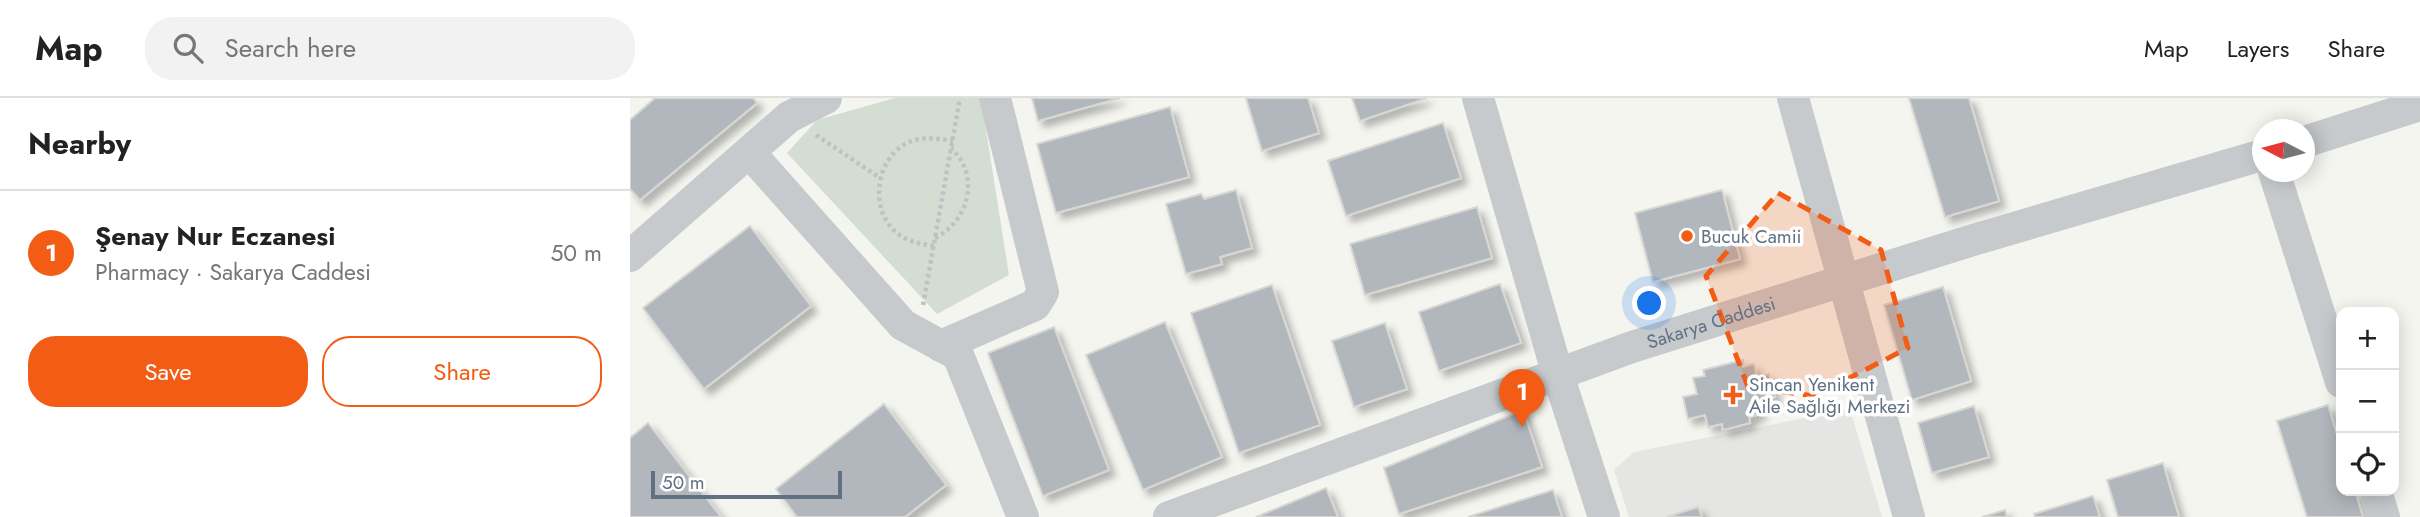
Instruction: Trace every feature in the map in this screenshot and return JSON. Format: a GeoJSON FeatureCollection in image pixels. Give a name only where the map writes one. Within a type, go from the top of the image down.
{"type":"FeatureCollection","features":[{"type":"Feature","properties":{"kind":"street"},"geometry":{"type":"LineString","coordinates":[[630,256],[749,152],[787,107],[825,98]]}},
{"type":"Feature","properties":{"kind":"street"},"geometry":{"type":"LineString","coordinates":[[929,340],[1035,305],[1043,292],[995,98]]}},
{"type":"Feature","properties":{"kind":"street"},"geometry":{"type":"LineString","coordinates":[[1478,98],[1557,372],[1604,517]]}},
{"type":"Feature","properties":{"kind":"street"},"geometry":{"type":"LineString","coordinates":[[1793,98],[1909,517]]}},
{"type":"Feature","properties":{"kind":"street"},"geometry":{"type":"LineString","coordinates":[[2315,139],[2418,103]]}},
{"type":"Feature","properties":{"kind":"street"},"geometry":{"type":"LineString","coordinates":[[749,152],[903,325],[958,355],[1023,517]]}},
{"type":"Feature","properties":{"kind":"street","name":"Sakarya Caddesi"},"geometry":{"type":"LineString","coordinates":[[1169,517],[1557,372],[1843,280],[2252,158]]}},
{"type":"Feature","properties":{"kind":"street"},"geometry":{"type":"LineString","coordinates":[[2277,182],[2337,370]]}},
{"type":"Feature","properties":{"kind":"street"},"geometry":{"type":"LineString","coordinates":[[2378,496],[2384,517]]}},
{"type":"Feature","properties":{"kind":"path"},"geometry":{"type":"LineString","coordinates":[[929,340],[933,246],[960,98]]}},
{"type":"Feature","properties":{"kind":"path"},"geometry":{"type":"LineString","coordinates":[[787,107],[880,178]]}},
{"type":"Feature","properties":{"kind":"path"},"geometry":{"type":"LineString","coordinates":[[933,246],[912,243],[897,233],[886,219],[879,202],[880,178],[895,152],[910,142],[922,139],[953,141]]}},
{"type":"Feature","properties":{"kind":"path"},"geometry":{"type":"LineString","coordinates":[[935,238],[950,230],[963,215],[968,196],[967,174],[960,157],[951,148]]}},
{"type":"Feature","properties":{"kind":"highlighted area"},"geometry":{"type":"Polygon","coordinates":[[[1778,193],[1881,250],[1908,348],[1814,396],[1748,387],[1706,276],[1778,193]]]}},
{"type":"Feature","properties":{"kind":"shaded area"},"geometry":{"type":"Polygon","coordinates":[[[895,98],[981,98],[1009,275],[937,314],[787,153],[817,120],[895,98]]]}},
{"type":"Feature","properties":{"kind":"shaded area"},"geometry":{"type":"Polygon","coordinates":[[[1850,409],[1882,517],[1629,517],[1614,470],[1634,452],[1850,409]]]}},
{"type":"Feature","properties":{"kind":"building"},"geometry":{"type":"Polygon","coordinates":[[[655,98],[753,98],[757,103],[640,200],[630,189],[630,120],[655,98]]]}},
{"type":"Feature","properties":{"kind":"building"},"geometry":{"type":"Polygon","coordinates":[[[1032,98],[1120,98],[1038,121],[1032,98]]]}},
{"type":"Feature","properties":{"kind":"building"},"geometry":{"type":"Polygon","coordinates":[[[1246,98],[1308,98],[1319,133],[1262,151],[1246,98]]]}},
{"type":"Feature","properties":{"kind":"building"},"geometry":{"type":"Polygon","coordinates":[[[1352,98],[1427,98],[1360,121],[1352,98]]]}},
{"type":"Feature","properties":{"kind":"building"},"geometry":{"type":"Polygon","coordinates":[[[1909,98],[1969,98],[1999,201],[1945,217],[1909,98]]]}},
{"type":"Feature","properties":{"kind":"building"},"geometry":{"type":"Polygon","coordinates":[[[1170,107],[1189,177],[1056,213],[1037,144],[1170,107]]]}},
{"type":"Feature","properties":{"kind":"building"},"geometry":{"type":"Polygon","coordinates":[[[1443,123],[1461,178],[1346,216],[1328,161],[1443,123]]]}},
{"type":"Feature","properties":{"kind":"building"},"geometry":{"type":"Polygon","coordinates":[[[1236,190],[1252,248],[1220,257],[1222,264],[1186,274],[1166,204],[1201,194],[1204,199],[1236,190]]]}},
{"type":"Feature","properties":{"kind":"building","name":"Bucuk Camii"},"geometry":{"type":"Polygon","coordinates":[[[1722,190],[1740,259],[1653,282],[1635,213],[1722,190]]]}},
{"type":"Feature","properties":{"kind":"building"},"geometry":{"type":"Polygon","coordinates":[[[1477,207],[1492,258],[1365,295],[1350,244],[1477,207]]]}},
{"type":"Feature","properties":{"kind":"building"},"geometry":{"type":"Polygon","coordinates":[[[750,226],[811,306],[704,389],[643,308],[750,226]]]}},
{"type":"Feature","properties":{"kind":"building"},"geometry":{"type":"Polygon","coordinates":[[[1500,284],[1521,343],[1439,371],[1419,312],[1500,284]]]}},
{"type":"Feature","properties":{"kind":"building"},"geometry":{"type":"Polygon","coordinates":[[[1272,285],[1320,425],[1239,453],[1191,313],[1272,285]]]}},
{"type":"Feature","properties":{"kind":"building"},"geometry":{"type":"Polygon","coordinates":[[[1943,287],[1971,381],[1912,400],[1884,305],[1943,287]]]}},
{"type":"Feature","properties":{"kind":"building"},"geometry":{"type":"Polygon","coordinates":[[[1165,322],[1222,457],[1143,490],[1086,355],[1165,322]]]}},
{"type":"Feature","properties":{"kind":"building"},"geometry":{"type":"Polygon","coordinates":[[[1385,323],[1407,389],[1354,407],[1332,341],[1385,323]]]}},
{"type":"Feature","properties":{"kind":"building"},"geometry":{"type":"Polygon","coordinates":[[[1054,327],[1109,470],[1043,496],[988,353],[1054,327]]]}},
{"type":"Feature","properties":{"kind":"building","name":"Sincan Yenikent Aile Sağlığı Merkezi"},"geometry":{"type":"Polygon","coordinates":[[[1743,360],[1743,367],[1754,364],[1757,377],[1769,374],[1775,397],[1757,401],[1760,414],[1749,417],[1750,423],[1723,430],[1722,424],[1708,427],[1705,415],[1688,419],[1683,397],[1697,394],[1693,378],[1705,376],[1703,370],[1743,360]]]}},
{"type":"Feature","properties":{"kind":"building"},"geometry":{"type":"Polygon","coordinates":[[[884,404],[946,485],[905,517],[797,517],[776,489],[884,404]]]}},
{"type":"Feature","properties":{"kind":"building"},"geometry":{"type":"Polygon","coordinates":[[[2328,405],[2336,431],[2336,496],[2357,496],[2363,517],[2307,517],[2277,421],[2328,405]]]}},
{"type":"Feature","properties":{"kind":"building"},"geometry":{"type":"Polygon","coordinates":[[[1974,406],[1989,457],[1932,473],[1918,423],[1974,406]]]}},
{"type":"Feature","properties":{"kind":"building"},"geometry":{"type":"Polygon","coordinates":[[[1523,410],[1542,467],[1399,514],[1384,468],[1523,410]]]}},
{"type":"Feature","properties":{"kind":"building"},"geometry":{"type":"Polygon","coordinates":[[[648,423],[721,517],[630,517],[630,438],[648,423]]]}},
{"type":"Feature","properties":{"kind":"building"},"geometry":{"type":"Polygon","coordinates":[[[2163,463],[2179,517],[2118,517],[2107,480],[2163,463]]]}},
{"type":"Feature","properties":{"kind":"building"},"geometry":{"type":"Polygon","coordinates":[[[1326,488],[1338,517],[1256,517],[1326,488]]]}},
{"type":"Feature","properties":{"kind":"building"},"geometry":{"type":"Polygon","coordinates":[[[1553,490],[1562,517],[1468,517],[1553,490]]]}},
{"type":"Feature","properties":{"kind":"building"},"geometry":{"type":"Polygon","coordinates":[[[2093,496],[2100,517],[2035,517],[2034,514],[2093,496]]]}},
{"type":"Feature","properties":{"kind":"building"},"geometry":{"type":"Polygon","coordinates":[[[1698,507],[1702,517],[1667,517],[1698,507]]]}},
{"type":"Feature","properties":{"kind":"building"},"geometry":{"type":"Polygon","coordinates":[[[2005,510],[2007,517],[1982,517],[2005,510]]]}},
{"type":"Feature","properties":{"kind":"place","name":"Bucuk Camii"},"geometry":{"type":"Point","coordinates":[1687,236]}},
{"type":"Feature","properties":{"kind":"place","name":"Sincan Yenikent Aile Sağlığı Merkezi"},"geometry":{"type":"Point","coordinates":[1733,395]}},
{"type":"Feature","properties":{"kind":"place","name":"Şenay Nur Eczanesi"},"geometry":{"type":"Point","coordinates":[1522,427]}}]}
